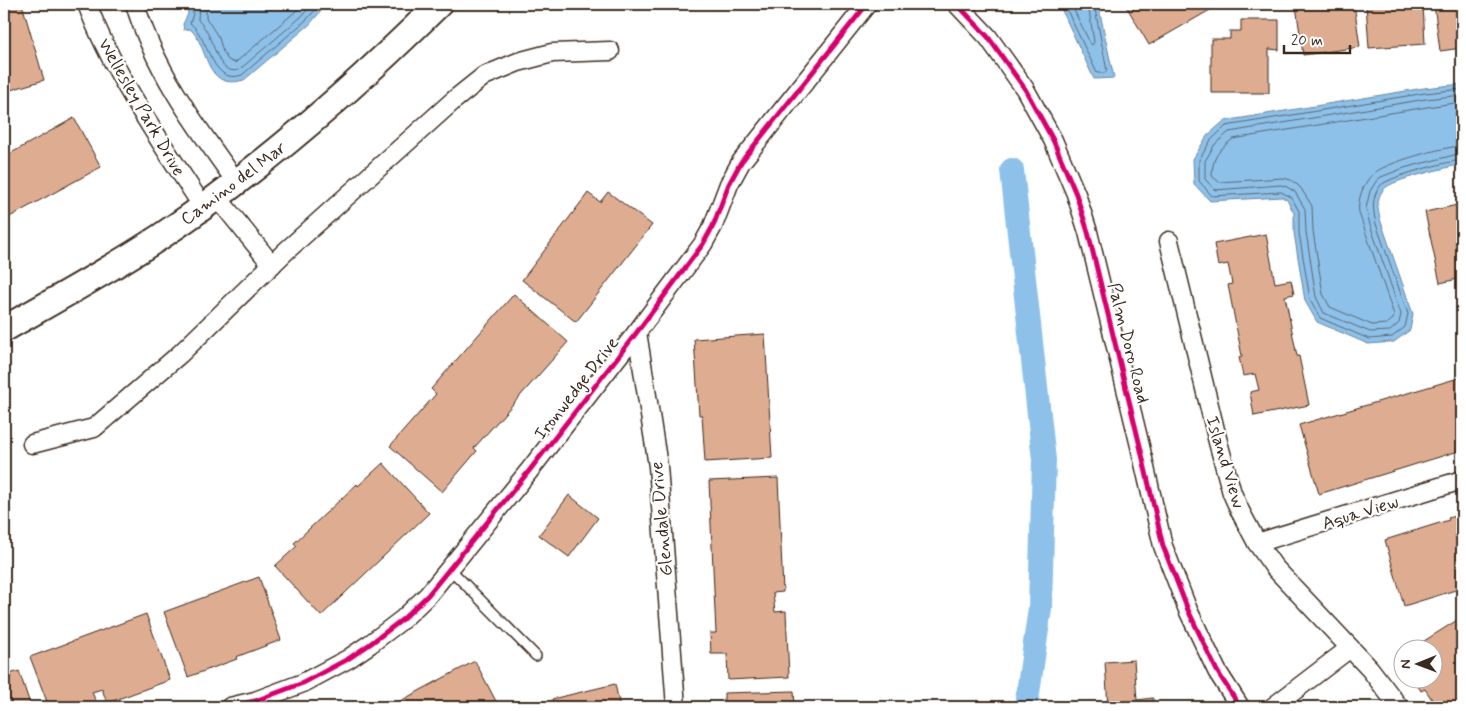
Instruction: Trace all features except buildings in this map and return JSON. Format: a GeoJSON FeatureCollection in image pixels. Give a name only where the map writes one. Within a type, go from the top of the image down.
{"type":"FeatureCollection","features":[{"type":"Feature","properties":{"kind":"street","name":"Wellesley Park Drive"},"geometry":{"type":"LineString","coordinates":[[87,4],[97,30],[146,120],[210,202],[238,225],[272,265]]}},
{"type":"Feature","properties":{"kind":"street","name":"Wellesley Park Drive"},"geometry":{"type":"LineString","coordinates":[[135,4],[160,66],[186,112],[237,182]]}},
{"type":"Feature","properties":{"kind":"street","name":"Camino del Mar"},"geometry":{"type":"LineString","coordinates":[[4,329],[82,286],[161,236],[237,182],[323,113],[379,63],[439,4]]}},
{"type":"Feature","properties":{"kind":"street","name":"Ironwedge Drive"},"geometry":{"type":"LineString","coordinates":[[230,707],[255,701],[303,683],[348,659],[403,619],[428,595],[638,332],[708,236],[729,184],[741,162],[867,4]]}},
{"type":"Feature","properties":{"kind":"street","name":"Palm Doro Road"},"geometry":{"type":"LineString","coordinates":[[957,4],[988,37],[1025,89],[1053,140],[1076,194],[1088,232],[1140,446],[1162,546],[1188,610],[1213,663],[1228,692],[1240,707]]}},
{"type":"Feature","properties":{"kind":"street"},"geometry":{"type":"LineString","coordinates":[[32,444],[94,428],[180,354],[272,265],[454,100],[484,76],[518,62],[552,53],[610,51]]}},
{"type":"Feature","properties":{"kind":"street","name":"Island View"},"geometry":{"type":"LineString","coordinates":[[1169,241],[1232,493],[1240,511],[1257,543],[1286,581],[1314,608],[1370,669],[1399,707]]}},
{"type":"Feature","properties":{"kind":"street","name":"Glendale Drive"},"geometry":{"type":"LineString","coordinates":[[638,332],[658,466],[676,707]]}},
{"type":"Feature","properties":{"kind":"street","name":"Aqua View"},"geometry":{"type":"LineString","coordinates":[[1257,543],[1462,480]]}},
{"type":"Feature","properties":{"kind":"street"},"geometry":{"type":"LineString","coordinates":[[1273,707],[1350,648]]}},
{"type":"Feature","properties":{"kind":"lane"},"geometry":{"type":"LineString","coordinates":[[450,569],[536,656]]}},
{"type":"Feature","properties":{"kind":"water"},"geometry":{"type":"Polygon","coordinates":[[[187,4],[327,4],[309,25],[244,80],[231,82],[221,79],[214,73],[196,36],[190,29],[184,30],[183,24],[188,14],[187,4]]]}},
{"type":"Feature","properties":{"kind":"water"},"geometry":{"type":"Polygon","coordinates":[[[1059,4],[1098,4],[1114,78],[1094,79],[1059,4]]]}},
{"type":"Feature","properties":{"kind":"water"},"geometry":{"type":"Polygon","coordinates":[[[1462,84],[1462,164],[1398,181],[1384,189],[1379,197],[1378,209],[1381,222],[1413,314],[1410,330],[1394,342],[1368,344],[1317,322],[1305,301],[1294,233],[1294,213],[1287,200],[1282,197],[1210,201],[1194,184],[1193,159],[1207,136],[1224,121],[1424,88],[1462,84]]]}},
{"type":"Feature","properties":{"kind":"waterway"},"geometry":{"type":"LineString","coordinates":[[1012,170],[1044,460],[1040,608],[1026,707]]}},
{"type":"Feature","properties":{"kind":"cycle path"},"geometry":{"type":"LineString","coordinates":[[230,707],[255,701],[303,683],[348,659],[403,619],[428,595],[529,471],[703,244],[713,226],[729,184],[741,162],[867,4]]}},
{"type":"Feature","properties":{"kind":"cycle path"},"geometry":{"type":"LineString","coordinates":[[957,4],[988,37],[1025,89],[1053,140],[1076,194],[1088,232],[1163,546],[1188,610],[1217,671],[1240,707]]}}]}
